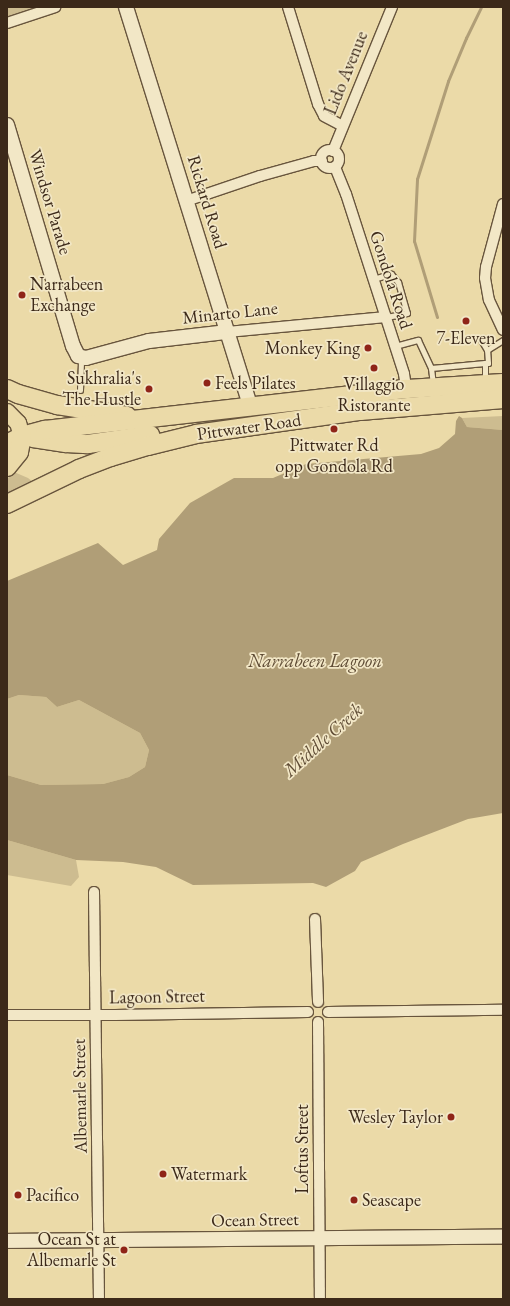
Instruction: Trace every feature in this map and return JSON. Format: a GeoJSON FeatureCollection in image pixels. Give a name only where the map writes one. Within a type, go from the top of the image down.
{"type":"FeatureCollection","features":[{"type":"Feature","properties":{"kind":"highway","name":"Pittwater Road"},"geometry":{"type":"LineString","coordinates":[[7,504],[79,469],[111,457],[196,434],[352,412],[408,398],[433,387],[503,383]]}},
{"type":"Feature","properties":{"kind":"highway"},"geometry":{"type":"LineString","coordinates":[[7,389],[18,394],[57,405],[147,419]]}},
{"type":"Feature","properties":{"kind":"highway","name":"Pittwater Road"},"geometry":{"type":"LineString","coordinates":[[12,436],[45,430],[251,408],[408,398],[503,398]]}},
{"type":"Feature","properties":{"kind":"highway"},"geometry":{"type":"LineString","coordinates":[[12,436],[66,443],[88,444],[165,432],[196,434]]}},
{"type":"Feature","properties":{"kind":"highway"},"geometry":{"type":"LineString","coordinates":[[7,467],[19,452],[12,436]]}},
{"type":"Feature","properties":{"kind":"main road"},"geometry":{"type":"LineString","coordinates":[[7,412],[18,423],[12,436]]}},
{"type":"Feature","properties":{"kind":"street"},"geometry":{"type":"LineString","coordinates":[[7,23],[55,7]]}},
{"type":"Feature","properties":{"kind":"street","name":"Rickard Road"},"geometry":{"type":"LineString","coordinates":[[126,7],[251,408]]}},
{"type":"Feature","properties":{"kind":"street"},"geometry":{"type":"LineString","coordinates":[[288,7],[318,104],[324,116],[342,126]]}},
{"type":"Feature","properties":{"kind":"street","name":"Lido Avenue"},"geometry":{"type":"LineString","coordinates":[[333,151],[392,7]]}},
{"type":"Feature","properties":{"kind":"street","name":"Windsor Parade"},"geometry":{"type":"LineString","coordinates":[[7,124],[73,346],[75,352],[81,358]]}},
{"type":"Feature","properties":{"kind":"street"},"geometry":{"type":"LineString","coordinates":[[333,151],[339,157],[338,163],[335,167],[327,167],[322,161],[324,154],[333,151]]}},
{"type":"Feature","properties":{"kind":"street"},"geometry":{"type":"LineString","coordinates":[[186,201],[260,176],[314,161],[322,161]]}},
{"type":"Feature","properties":{"kind":"street","name":"Gondola Road"},"geometry":{"type":"LineString","coordinates":[[335,167],[346,194],[372,279],[386,317],[404,374],[408,398]]}},
{"type":"Feature","properties":{"kind":"street"},"geometry":{"type":"LineString","coordinates":[[503,204],[486,267],[485,278],[489,300],[503,330]]}},
{"type":"Feature","properties":{"kind":"street","name":"Minarto Lane"},"geometry":{"type":"LineString","coordinates":[[81,358],[86,358],[149,341],[386,317]]}},
{"type":"Feature","properties":{"kind":"street","name":"Albemarle Street"},"geometry":{"type":"LineString","coordinates":[[94,892],[99,1299]]}},
{"type":"Feature","properties":{"kind":"street"},"geometry":{"type":"LineString","coordinates":[[315,919],[318,1002]]}},
{"type":"Feature","properties":{"kind":"street"},"geometry":{"type":"LineString","coordinates":[[318,1002],[325,1005],[328,1012],[325,1019],[318,1022],[311,1019],[308,1012],[311,1005],[318,1002]]}},
{"type":"Feature","properties":{"kind":"street"},"geometry":{"type":"LineString","coordinates":[[328,1012],[503,1010]]}},
{"type":"Feature","properties":{"kind":"street","name":"Lagoon Street"},"geometry":{"type":"LineString","coordinates":[[7,1015],[308,1012]]}},
{"type":"Feature","properties":{"kind":"street","name":"Loftus Street"},"geometry":{"type":"LineString","coordinates":[[318,1022],[320,1299]]}},
{"type":"Feature","properties":{"kind":"street","name":"Ocean Street"},"geometry":{"type":"LineString","coordinates":[[7,1241],[503,1237]]}},
{"type":"Feature","properties":{"kind":"lane"},"geometry":{"type":"LineString","coordinates":[[372,279],[390,274],[398,282],[407,313],[386,317]]}},
{"type":"Feature","properties":{"kind":"lane"},"geometry":{"type":"LineString","coordinates":[[395,346],[418,340],[431,368],[433,387]]}},
{"type":"Feature","properties":{"kind":"lane"},"geometry":{"type":"LineString","coordinates":[[431,368],[488,363],[487,350],[481,340]]}},
{"type":"Feature","properties":{"kind":"lane"},"geometry":{"type":"LineString","coordinates":[[487,350],[503,340]]}},
{"type":"Feature","properties":{"kind":"lane"},"geometry":{"type":"LineString","coordinates":[[80,390],[81,358]]}},
{"type":"Feature","properties":{"kind":"lane"},"geometry":{"type":"LineString","coordinates":[[485,363],[485,385]]}},
{"type":"Feature","properties":{"kind":"shaded area"},"geometry":{"type":"Polygon","coordinates":[[[7,7],[45,7],[7,18],[7,7]]]}},
{"type":"Feature","properties":{"kind":"shaded area"},"geometry":{"type":"Polygon","coordinates":[[[503,416],[503,430],[467,427],[462,418],[503,416]]]}},
{"type":"Feature","properties":{"kind":"shaded area"},"geometry":{"type":"Polygon","coordinates":[[[14,472],[28,478],[33,482],[7,496],[7,479],[14,472]]]}},
{"type":"Feature","properties":{"kind":"shaded area"},"geometry":{"type":"Polygon","coordinates":[[[19,695],[46,697],[57,707],[79,700],[140,733],[149,750],[145,767],[129,777],[103,784],[41,785],[7,775],[7,699],[19,695]]]}},
{"type":"Feature","properties":{"kind":"shaded area"},"geometry":{"type":"Polygon","coordinates":[[[7,840],[76,860],[79,877],[71,886],[7,875],[7,840]]]}},
{"type":"Feature","properties":{"kind":"water","name":"Narrabeen Lagoon"},"geometry":{"type":"Polygon","coordinates":[[[459,416],[462,418],[467,427],[503,430],[503,813],[468,819],[403,844],[361,862],[355,871],[326,887],[313,883],[193,885],[156,867],[123,862],[76,860],[7,840],[7,775],[41,785],[103,784],[129,777],[145,767],[149,750],[140,733],[79,700],[57,707],[46,697],[19,695],[7,699],[7,581],[98,543],[123,565],[157,550],[159,539],[190,503],[234,478],[273,478],[306,464],[421,454],[439,448],[455,434],[456,421],[459,416]]]}},
{"type":"Feature","properties":{"kind":"waterway"},"geometry":{"type":"LineString","coordinates":[[437,317],[414,241],[417,179],[448,81],[481,7]]}},
{"type":"Feature","properties":{"kind":"place","name":"Narrabeen Exchange"},"geometry":{"type":"Point","coordinates":[22,295]}},
{"type":"Feature","properties":{"kind":"place","name":"7-Eleven"},"geometry":{"type":"Point","coordinates":[466,321]}},
{"type":"Feature","properties":{"kind":"place","name":"Monkey King"},"geometry":{"type":"Point","coordinates":[368,348]}},
{"type":"Feature","properties":{"kind":"place","name":"Villaggio Ristorante"},"geometry":{"type":"Point","coordinates":[374,368]}},
{"type":"Feature","properties":{"kind":"place","name":"Feels Pilates"},"geometry":{"type":"Point","coordinates":[207,383]}},
{"type":"Feature","properties":{"kind":"place","name":"Sukhralia's The Hustle"},"geometry":{"type":"Point","coordinates":[149,389]}},
{"type":"Feature","properties":{"kind":"place","name":"Pittwater Rd opp Gondola Rd"},"geometry":{"type":"Point","coordinates":[334,429]}},
{"type":"Feature","properties":{"kind":"place","name":"Wesley Taylor"},"geometry":{"type":"Point","coordinates":[451,1117]}},
{"type":"Feature","properties":{"kind":"place","name":"Watermark"},"geometry":{"type":"Point","coordinates":[163,1174]}},
{"type":"Feature","properties":{"kind":"place","name":"Pacifico"},"geometry":{"type":"Point","coordinates":[18,1195]}},
{"type":"Feature","properties":{"kind":"place","name":"Seascape"},"geometry":{"type":"Point","coordinates":[354,1200]}},
{"type":"Feature","properties":{"kind":"place","name":"Ocean St at Albemarle St"},"geometry":{"type":"Point","coordinates":[124,1250]}},
{"type":"Feature","properties":{"kind":"water label","name":"Middle Creek"},"geometry":{"type":"Point","coordinates":[323,740]}}]}
